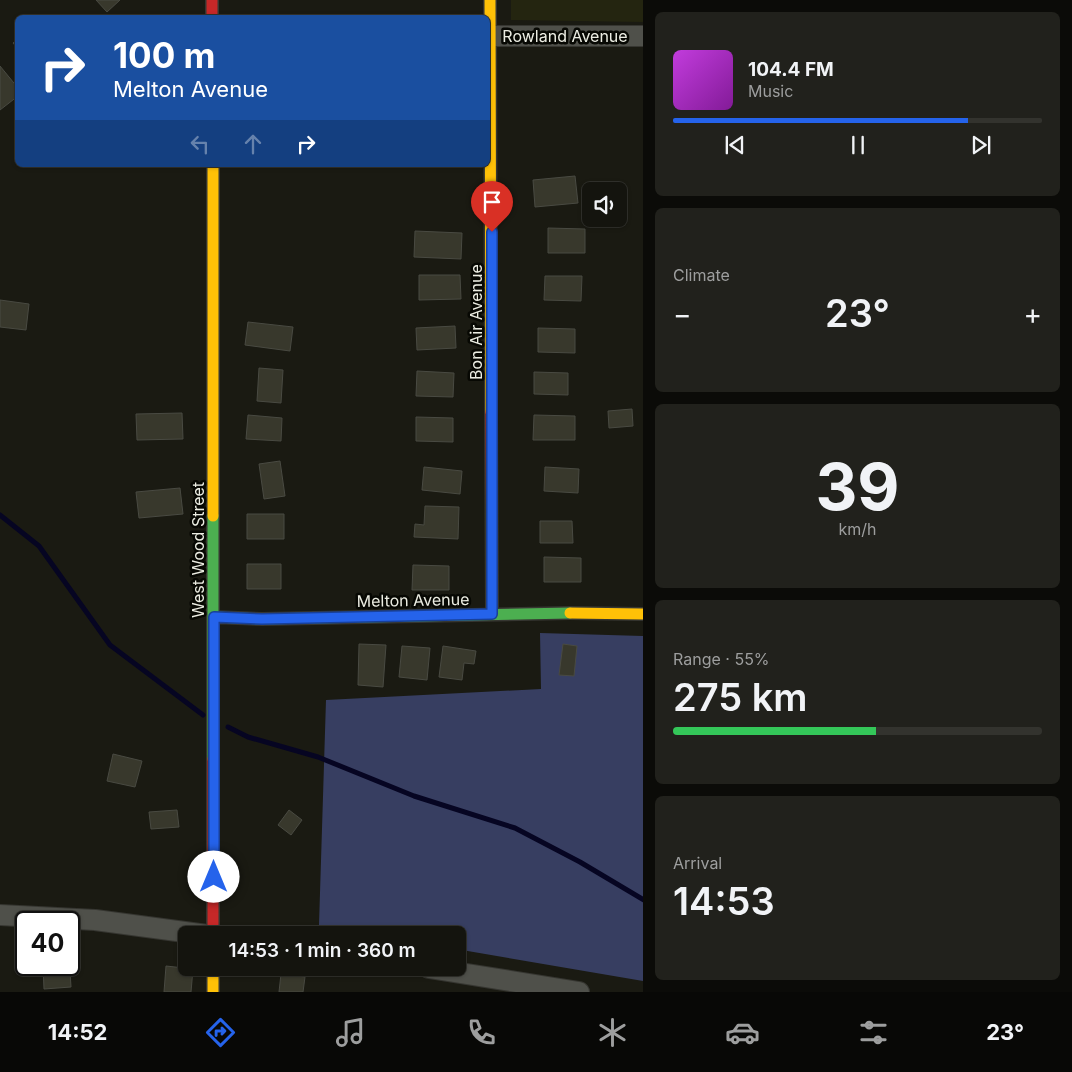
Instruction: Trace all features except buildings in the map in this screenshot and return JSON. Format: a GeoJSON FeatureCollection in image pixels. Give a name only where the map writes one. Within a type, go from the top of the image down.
{"type":"FeatureCollection","features":[{"type":"Feature","properties":{"kind":"street"},"geometry":{"type":"LineString","coordinates":[[212,0],[212,15]]}},
{"type":"Feature","properties":{"kind":"street","name":"Bon Air Avenue"},"geometry":{"type":"LineString","coordinates":[[490,0],[490,15]]}},
{"type":"Feature","properties":{"kind":"street","name":"Rowland Avenue"},"geometry":{"type":"LineString","coordinates":[[490,36],[643,36]]}},
{"type":"Feature","properties":{"kind":"street","name":"West Wood Street"},"geometry":{"type":"LineString","coordinates":[[213,167],[213,926]]}},
{"type":"Feature","properties":{"kind":"street","name":"Bon Air Avenue"},"geometry":{"type":"LineString","coordinates":[[490,167],[492,614]]}},
{"type":"Feature","properties":{"kind":"street","name":"Melton Avenue"},"geometry":{"type":"LineString","coordinates":[[214,617],[262,619],[492,614],[643,614]]}},
{"type":"Feature","properties":{"kind":"street"},"geometry":{"type":"LineString","coordinates":[[0,916],[95,920],[178,931]]}},
{"type":"Feature","properties":{"kind":"street"},"geometry":{"type":"LineString","coordinates":[[466,974],[578,992]]}},
{"type":"Feature","properties":{"kind":"street"},"geometry":{"type":"LineString","coordinates":[[213,976],[213,992]]}},
{"type":"Feature","properties":{"kind":"shaded area"},"geometry":{"type":"Polygon","coordinates":[[[511,0],[643,0],[643,22],[511,20],[511,0]]]}},
{"type":"Feature","properties":{"kind":"shaded area"},"geometry":{"type":"Polygon","coordinates":[[[540,633],[643,636],[643,981],[466,951],[466,926],[319,925],[326,700],[541,689],[540,633]]]}},
{"type":"Feature","properties":{"kind":"waterway"},"geometry":{"type":"LineString","coordinates":[[0,515],[39,546],[110,645],[203,715]]}},
{"type":"Feature","properties":{"kind":"waterway"},"geometry":{"type":"LineString","coordinates":[[228,727],[248,737],[318,757],[414,796],[515,828],[580,862],[643,899]]}},
{"type":"Feature","properties":{"kind":"traffic: fast"},"geometry":{"type":"LineString","coordinates":[[213,516],[213,759]]}},
{"type":"Feature","properties":{"kind":"traffic: fast"},"geometry":{"type":"LineString","coordinates":[[214,617],[262,619],[570,613]]}},
{"type":"Feature","properties":{"kind":"traffic: slow"},"geometry":{"type":"LineString","coordinates":[[490,0],[491,412]]}},
{"type":"Feature","properties":{"kind":"traffic: slow"},"geometry":{"type":"LineString","coordinates":[[213,167],[213,516]]}},
{"type":"Feature","properties":{"kind":"traffic: slow"},"geometry":{"type":"LineString","coordinates":[[570,613],[643,614]]}},
{"type":"Feature","properties":{"kind":"traffic: slow"},"geometry":{"type":"LineString","coordinates":[[213,976],[213,992]]}},
{"type":"Feature","properties":{"kind":"traffic: jam"},"geometry":{"type":"LineString","coordinates":[[212,0],[212,15]]}},
{"type":"Feature","properties":{"kind":"traffic: jam"},"geometry":{"type":"LineString","coordinates":[[491,412],[492,614]]}},
{"type":"Feature","properties":{"kind":"traffic: jam"},"geometry":{"type":"LineString","coordinates":[[213,759],[213,926]]}},
{"type":"Feature","properties":{"kind":"route"},"geometry":{"type":"LineString","coordinates":[[214,877],[214,617],[262,619],[492,614],[492,232]]}}]}
